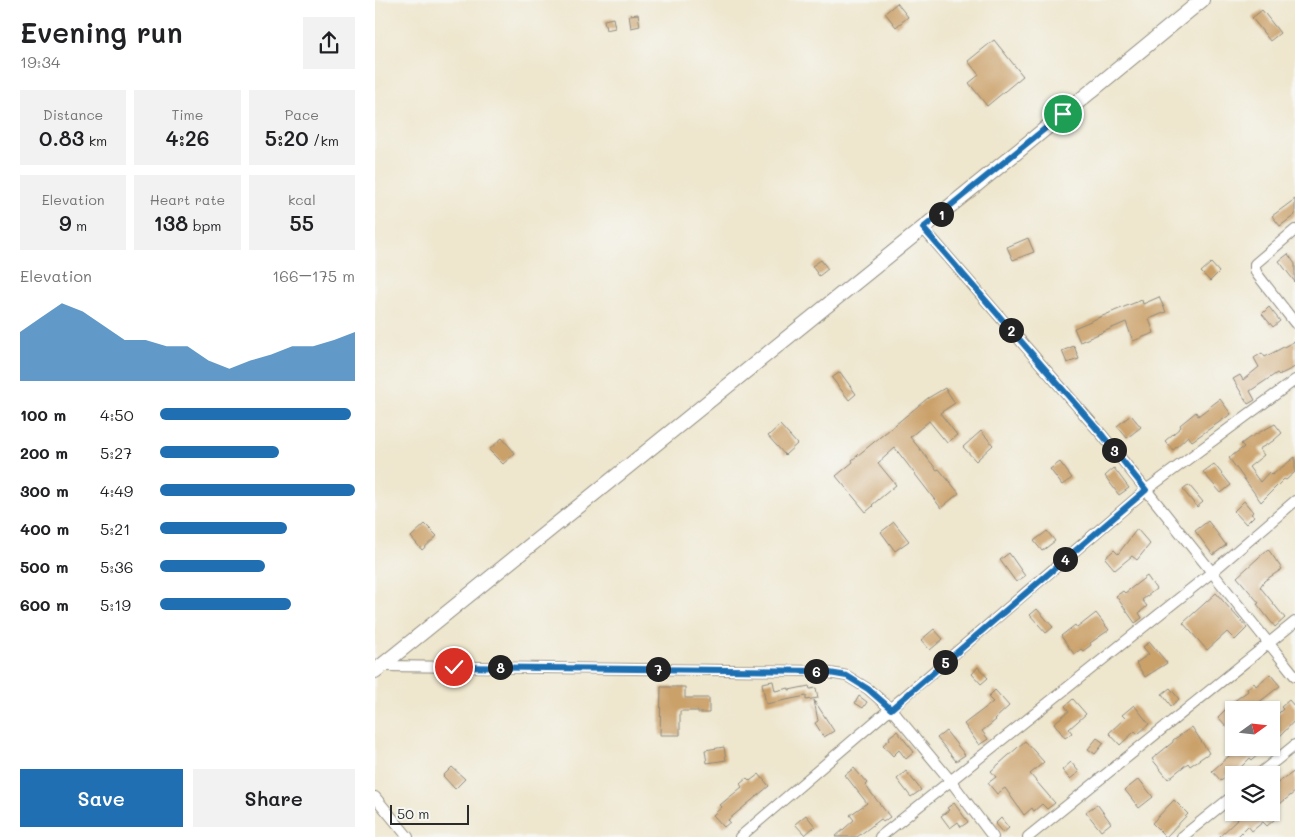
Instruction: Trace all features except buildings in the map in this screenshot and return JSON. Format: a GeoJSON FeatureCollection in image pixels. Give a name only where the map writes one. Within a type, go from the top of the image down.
{"type":"FeatureCollection","features":[{"type":"Feature","properties":{"kind":"main road"},"geometry":{"type":"LineString","coordinates":[[378,669],[1202,0]]}},
{"type":"Feature","properties":{"kind":"street"},"geometry":{"type":"LineString","coordinates":[[923,228],[1103,436],[1295,676]]}},
{"type":"Feature","properties":{"kind":"street"},"geometry":{"type":"LineString","coordinates":[[1294,318],[1257,274],[1255,264],[1295,230]]}},
{"type":"Feature","properties":{"kind":"street"},"geometry":{"type":"LineString","coordinates":[[739,837],[1146,490],[1295,380]]}},
{"type":"Feature","properties":{"kind":"street"},"geometry":{"type":"LineString","coordinates":[[879,837],[1211,573],[1295,501]]}},
{"type":"Feature","properties":{"kind":"street"},"geometry":{"type":"LineString","coordinates":[[1028,837],[1295,622]]}},
{"type":"Feature","properties":{"kind":"street"},"geometry":{"type":"LineString","coordinates":[[378,669],[818,671],[847,676],[868,689],[891,709],[950,780],[993,837]]}},
{"type":"Feature","properties":{"kind":"street"},"geometry":{"type":"LineString","coordinates":[[1269,766],[1295,745]]}},
{"type":"Feature","properties":{"kind":"street"},"geometry":{"type":"LineString","coordinates":[[375,797],[408,837]]}},
{"type":"Feature","properties":{"kind":"street"},"geometry":{"type":"LineString","coordinates":[[1182,837],[1225,802]]}},
{"type":"Feature","properties":{"kind":"route"},"geometry":{"type":"LineString","coordinates":[[454,667],[818,671],[847,676],[868,689],[891,709],[1146,490],[1103,436],[923,228],[1063,114]]}}]}
